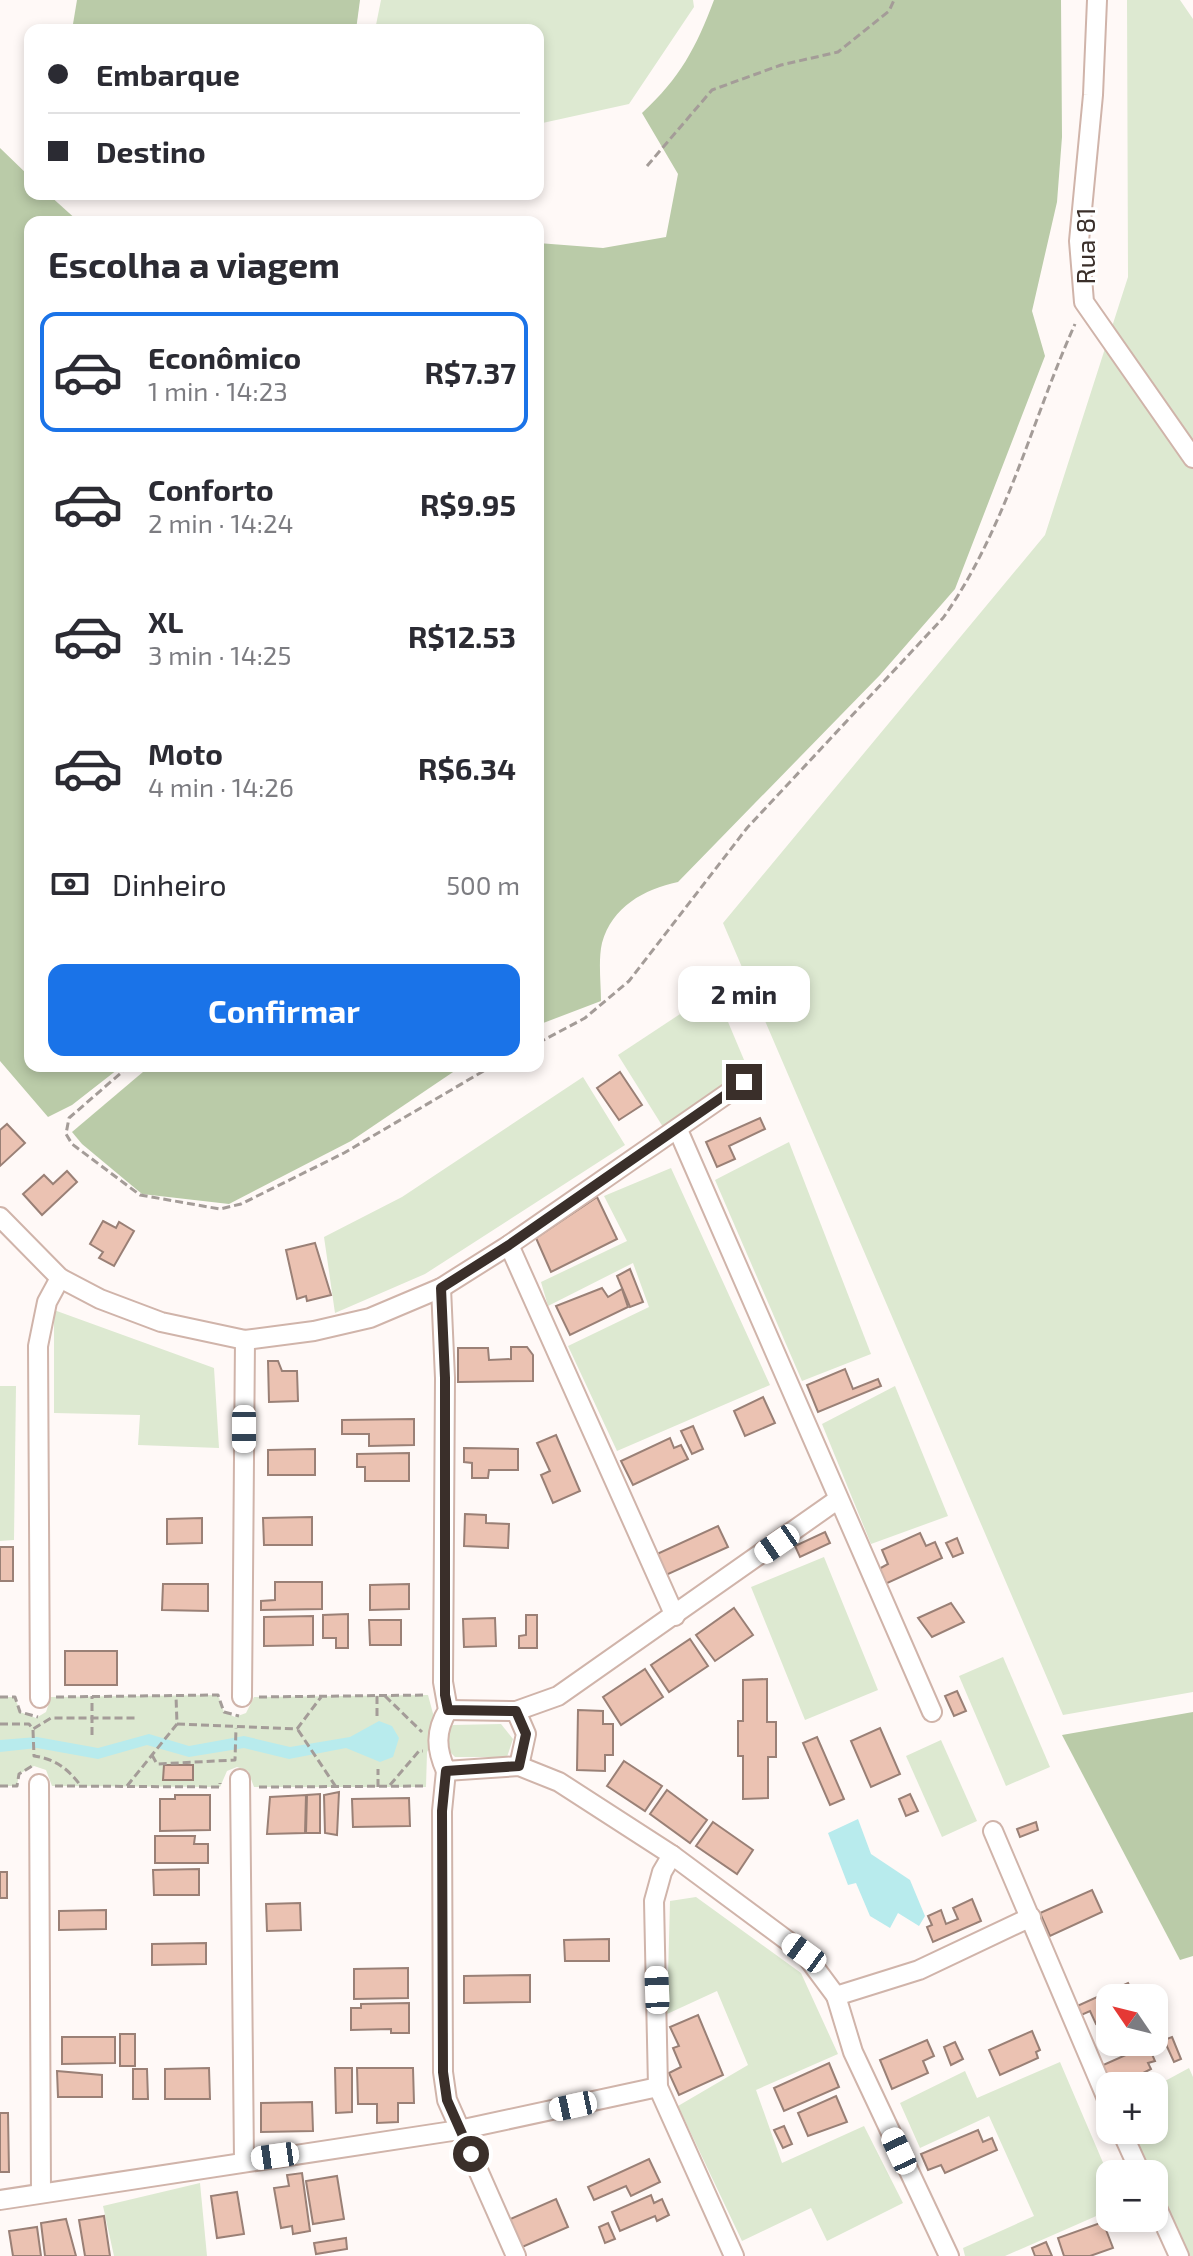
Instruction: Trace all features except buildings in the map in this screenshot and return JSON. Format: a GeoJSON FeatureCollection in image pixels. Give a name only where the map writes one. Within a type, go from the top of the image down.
{"type":"FeatureCollection","features":[{"type":"Feature","properties":{"kind":"street","name":"Rua 81"},"geometry":{"type":"LineString","coordinates":[[1097,0],[1093,95],[1079,241],[1084,302],[1193,458]]}},
{"type":"Feature","properties":{"kind":"street"},"geometry":{"type":"LineString","coordinates":[[0,1217],[60,1278],[100,1299],[161,1322],[245,1340],[314,1331],[370,1318],[441,1288],[509,1245],[744,1082]]}},
{"type":"Feature","properties":{"kind":"street"},"geometry":{"type":"LineString","coordinates":[[678,1130],[932,1712]]}},
{"type":"Feature","properties":{"kind":"street"},"geometry":{"type":"LineString","coordinates":[[509,1245],[675,1616]]}},
{"type":"Feature","properties":{"kind":"street"},"geometry":{"type":"LineString","coordinates":[[46,1704],[38,1346],[47,1302],[60,1278]]}},
{"type":"Feature","properties":{"kind":"street"},"geometry":{"type":"LineString","coordinates":[[441,1288],[445,1378],[443,1682],[448,1710],[438,1732],[438,1745],[446,1771],[442,1811],[443,2072],[447,2100],[516,2256]]}},
{"type":"Feature","properties":{"kind":"street"},"geometry":{"type":"LineString","coordinates":[[245,1340],[247,1705]]}},
{"type":"Feature","properties":{"kind":"street"},"geometry":{"type":"LineString","coordinates":[[448,1710],[516,1711],[558,1696],[837,1500]]}},
{"type":"Feature","properties":{"kind":"street"},"geometry":{"type":"LineString","coordinates":[[516,1711],[526,1734],[519,1766]]}},
{"type":"Feature","properties":{"kind":"street"},"geometry":{"type":"LineString","coordinates":[[446,1771],[519,1766],[559,1782],[672,1855],[804,1953],[836,1996],[853,2052],[949,2256]]}},
{"type":"Feature","properties":{"kind":"street"},"geometry":{"type":"LineString","coordinates":[[41,2193],[44,1777]]}},
{"type":"Feature","properties":{"kind":"street"},"geometry":{"type":"LineString","coordinates":[[239,1779],[244,2160]]}},
{"type":"Feature","properties":{"kind":"street"},"geometry":{"type":"LineString","coordinates":[[993,1831],[1096,2073]]}},
{"type":"Feature","properties":{"kind":"street"},"geometry":{"type":"LineString","coordinates":[[672,1855],[662,1872],[654,1901],[658,2087],[734,2256]]}},
{"type":"Feature","properties":{"kind":"street"},"geometry":{"type":"LineString","coordinates":[[836,1996],[919,1970],[1031,1917]]}},
{"type":"Feature","properties":{"kind":"street"},"geometry":{"type":"LineString","coordinates":[[0,2200],[244,2160],[459,2130],[658,2087]]}},
{"type":"Feature","properties":{"kind":"street"},"geometry":{"type":"LineString","coordinates":[[1168,2232],[1179,2256]]}},
{"type":"Feature","properties":{"kind":"path"},"geometry":{"type":"LineString","coordinates":[[647,166],[712,90],[781,65],[838,52],[889,11],[894,0]]}},
{"type":"Feature","properties":{"kind":"path"},"geometry":{"type":"LineString","coordinates":[[544,1040],[585,1018],[629,981],[747,828],[943,618],[965,588],[1025,456],[1084,302]]}},
{"type":"Feature","properties":{"kind":"path"},"geometry":{"type":"LineString","coordinates":[[122,1072],[69,1118],[66,1134],[72,1144],[140,1195],[220,1209],[241,1204],[344,1153],[482,1072]]}},
{"type":"Feature","properties":{"kind":"path"},"geometry":{"type":"LineString","coordinates":[[0,1697],[15,1697],[17,1708],[25,1716],[36,1718],[51,1697],[218,1695],[224,1712],[235,1717],[254,1697],[428,1695],[438,1732],[427,1752],[419,1751],[389,1787]]}},
{"type":"Feature","properties":{"kind":"path"},"geometry":{"type":"LineString","coordinates":[[92,1696],[92,1735]]}},
{"type":"Feature","properties":{"kind":"path"},"geometry":{"type":"LineString","coordinates":[[127,1786],[177,1724],[176,1696]]}},
{"type":"Feature","properties":{"kind":"path"},"geometry":{"type":"LineString","coordinates":[[297,1729],[321,1696]]}},
{"type":"Feature","properties":{"kind":"path"},"geometry":{"type":"LineString","coordinates":[[377,1696],[377,1716]]}},
{"type":"Feature","properties":{"kind":"path"},"geometry":{"type":"LineString","coordinates":[[385,1696],[420,1732],[438,1732]]}},
{"type":"Feature","properties":{"kind":"path"},"geometry":{"type":"LineString","coordinates":[[33,1729],[51,1718],[137,1718]]}},
{"type":"Feature","properties":{"kind":"path"},"geometry":{"type":"LineString","coordinates":[[0,1724],[29,1724],[33,1729],[34,1756],[49,1758],[69,1770],[81,1786]]}},
{"type":"Feature","properties":{"kind":"path"},"geometry":{"type":"LineString","coordinates":[[177,1724],[297,1729]]}},
{"type":"Feature","properties":{"kind":"path"},"geometry":{"type":"LineString","coordinates":[[152,1755],[157,1764],[235,1760],[236,1728]]}},
{"type":"Feature","properties":{"kind":"path"},"geometry":{"type":"LineString","coordinates":[[297,1729],[336,1787]]}},
{"type":"Feature","properties":{"kind":"path"},"geometry":{"type":"LineString","coordinates":[[378,1769],[378,1787]]}},
{"type":"Feature","properties":{"kind":"path"},"geometry":{"type":"LineString","coordinates":[[0,1786],[17,1786],[23,1770],[44,1777],[52,1786],[220,1787],[239,1779],[254,1787],[426,1787],[426,1775]]}},
{"type":"Feature","properties":{"kind":"green space"},"geometry":{"type":"Polygon","coordinates":[[[77,0],[360,0],[357,24],[73,24],[77,0]]]}},
{"type":"Feature","properties":{"kind":"green space"},"geometry":{"type":"Polygon","coordinates":[[[381,0],[693,0],[694,7],[629,104],[544,123],[544,24],[376,24],[381,0]]]}},
{"type":"Feature","properties":{"kind":"green space"},"geometry":{"type":"Polygon","coordinates":[[[714,0],[1061,0],[1062,137],[1057,202],[1032,311],[1045,356],[955,589],[880,675],[678,882],[642,895],[613,919],[602,943],[601,1001],[544,1023],[544,243],[603,248],[666,237],[678,174],[642,113],[686,61],[714,0]]]}},
{"type":"Feature","properties":{"kind":"green space"},"geometry":{"type":"Polygon","coordinates":[[[1127,0],[1180,0],[1193,19],[1193,1692],[1063,1715],[723,923],[1045,535],[1128,277],[1127,0]]]}},
{"type":"Feature","properties":{"kind":"green space"},"geometry":{"type":"Polygon","coordinates":[[[0,148],[24,171],[24,200],[55,200],[72,216],[24,216],[24,1072],[114,1072],[72,1105],[48,1117],[0,1061],[0,148]]]}},
{"type":"Feature","properties":{"kind":"green space"},"geometry":{"type":"Polygon","coordinates":[[[715,991],[747,1067],[663,1127],[618,1055],[715,991]]]}},
{"type":"Feature","properties":{"kind":"green space"},"geometry":{"type":"Polygon","coordinates":[[[143,1072],[453,1072],[351,1141],[229,1204],[142,1194],[72,1132],[143,1072]]]}},
{"type":"Feature","properties":{"kind":"green space"},"geometry":{"type":"Polygon","coordinates":[[[583,1077],[625,1145],[425,1274],[335,1313],[324,1237],[402,1197],[583,1077]]]}},
{"type":"Feature","properties":{"kind":"green space"},"geometry":{"type":"Polygon","coordinates":[[[789,1142],[871,1354],[802,1381],[715,1180],[789,1142]]]}},
{"type":"Feature","properties":{"kind":"green space"},"geometry":{"type":"Polygon","coordinates":[[[671,1168],[770,1385],[617,1451],[568,1346],[649,1307],[633,1263],[548,1306],[541,1282],[627,1241],[604,1196],[671,1168]]]}},
{"type":"Feature","properties":{"kind":"green space"},"geometry":{"type":"Polygon","coordinates":[[[54,1310],[214,1368],[219,1448],[138,1445],[140,1415],[54,1413],[54,1310]]]}},
{"type":"Feature","properties":{"kind":"green space"},"geometry":{"type":"Polygon","coordinates":[[[0,1386],[16,1386],[14,1540],[0,1541],[0,1386]]]}},
{"type":"Feature","properties":{"kind":"green space"},"geometry":{"type":"Polygon","coordinates":[[[895,1386],[948,1516],[871,1544],[822,1424],[895,1386]]]}},
{"type":"Feature","properties":{"kind":"green space"},"geometry":{"type":"Polygon","coordinates":[[[824,1557],[878,1690],[805,1720],[751,1587],[824,1557]]]}},
{"type":"Feature","properties":{"kind":"green space"},"geometry":{"type":"Polygon","coordinates":[[[1003,1657],[1050,1767],[1006,1786],[959,1676],[1003,1657]]]}},
{"type":"Feature","properties":{"kind":"green space"},"geometry":{"type":"Polygon","coordinates":[[[218,1695],[224,1712],[235,1717],[246,1713],[254,1697],[428,1695],[438,1732],[427,1752],[426,1787],[254,1787],[248,1771],[237,1767],[227,1771],[220,1787],[52,1786],[46,1770],[34,1766],[19,1774],[17,1786],[0,1786],[0,1697],[15,1697],[20,1712],[36,1718],[46,1712],[51,1697],[218,1695]]]}},
{"type":"Feature","properties":{"kind":"green space"},"geometry":{"type":"Polygon","coordinates":[[[1193,1712],[1193,1956],[1180,1960],[1062,1735],[1193,1712]]]}},
{"type":"Feature","properties":{"kind":"green space"},"geometry":{"type":"Polygon","coordinates":[[[501,1724],[513,1739],[507,1757],[455,1757],[447,1749],[446,1733],[453,1725],[501,1724]]]}},
{"type":"Feature","properties":{"kind":"green space"},"geometry":{"type":"Polygon","coordinates":[[[941,1740],[977,1821],[942,1837],[906,1756],[941,1740]]]}},
{"type":"Feature","properties":{"kind":"green space"},"geometry":{"type":"Polygon","coordinates":[[[696,1897],[801,1973],[838,2054],[756,2090],[782,2163],[864,2126],[903,2203],[827,2241],[811,2208],[742,2241],[678,2106],[748,2065],[717,1991],[667,2014],[670,1901],[696,1897]]]}},
{"type":"Feature","properties":{"kind":"green space"},"geometry":{"type":"Polygon","coordinates":[[[1060,2062],[1102,2160],[1096,2160],[1096,2216],[1005,2256],[965,2256],[963,2248],[1034,2216],[989,2116],[920,2148],[900,2103],[965,2071],[977,2098],[1060,2062]]]}},
{"type":"Feature","properties":{"kind":"green space"},"geometry":{"type":"Polygon","coordinates":[[[1189,2068],[1193,2077],[1193,2256],[1181,2256],[1168,2226],[1168,2160],[1139,2160],[1132,2144],[1168,2144],[1168,2079],[1189,2068]]]}},
{"type":"Feature","properties":{"kind":"green space"},"geometry":{"type":"Polygon","coordinates":[[[200,2183],[207,2256],[114,2256],[103,2206],[200,2183]]]}},
{"type":"Feature","properties":{"kind":"water"},"geometry":{"type":"Polygon","coordinates":[[[379,1721],[392,1726],[399,1738],[393,1757],[380,1762],[346,1748],[289,1759],[244,1748],[189,1757],[147,1745],[98,1759],[37,1748],[0,1752],[0,1740],[37,1737],[98,1748],[149,1734],[189,1746],[244,1736],[290,1747],[350,1737],[379,1721]]]}},
{"type":"Feature","properties":{"kind":"water"},"geometry":{"type":"Polygon","coordinates":[[[858,1819],[871,1854],[910,1880],[925,1916],[919,1926],[898,1913],[890,1928],[870,1916],[856,1883],[848,1885],[828,1833],[858,1819]]]}},
{"type":"Feature","properties":{"kind":"route"},"geometry":{"type":"LineString","coordinates":[[471,2154],[447,2100],[443,2072],[442,1811],[446,1771],[519,1766],[526,1747],[526,1734],[524,1723],[516,1711],[448,1710],[445,1695],[445,1378],[441,1288],[509,1245],[744,1082]]}}]}
